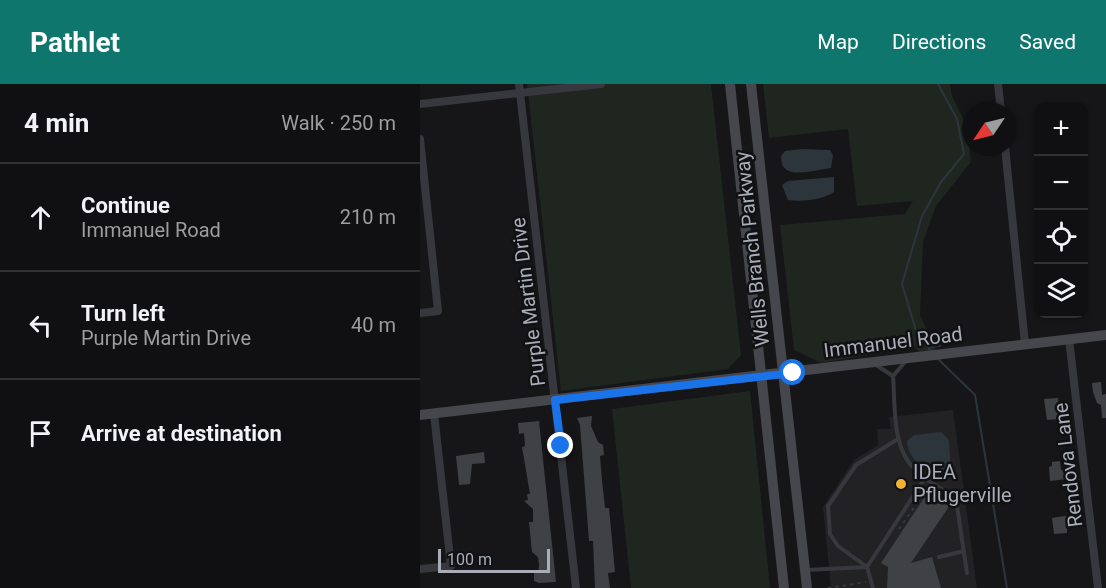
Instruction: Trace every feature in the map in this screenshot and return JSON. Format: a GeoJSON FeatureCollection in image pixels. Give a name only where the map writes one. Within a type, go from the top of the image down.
{"type":"FeatureCollection","features":[{"type":"Feature","properties":{"kind":"street","name":"Purple Martin Drive"},"geometry":{"type":"LineString","coordinates":[[519,84],[576,588]]}},
{"type":"Feature","properties":{"kind":"street"},"geometry":{"type":"LineString","coordinates":[[420,104],[601,84]]}},
{"type":"Feature","properties":{"kind":"street","name":"Wells Branch Parkway"},"geometry":{"type":"LineString","coordinates":[[730,84],[784,588]]}},
{"type":"Feature","properties":{"kind":"street","name":"Wells Branch Parkway"},"geometry":{"type":"LineString","coordinates":[[751,84],[807,588]]}},
{"type":"Feature","properties":{"kind":"street"},"geometry":{"type":"LineString","coordinates":[[998,84],[1000,102]]}},
{"type":"Feature","properties":{"kind":"street"},"geometry":{"type":"LineString","coordinates":[[420,139],[424,209],[438,311],[420,313]]}},
{"type":"Feature","properties":{"kind":"street"},"geometry":{"type":"LineString","coordinates":[[1006,156],[1025,344]]}},
{"type":"Feature","properties":{"kind":"street","name":"Immanuel Road"},"geometry":{"type":"LineString","coordinates":[[420,415],[1106,335]]}},
{"type":"Feature","properties":{"kind":"street","name":"Rendova Lane"},"geometry":{"type":"LineString","coordinates":[[1070,339],[1098,588]]}},
{"type":"Feature","properties":{"kind":"street"},"geometry":{"type":"LineString","coordinates":[[420,569],[451,566],[434,414]]}},
{"type":"Feature","properties":{"kind":"lane"},"geometry":{"type":"LineString","coordinates":[[908,359],[893,376],[899,448],[910,468],[956,499],[967,573]]}},
{"type":"Feature","properties":{"kind":"lane"},"geometry":{"type":"LineString","coordinates":[[873,363],[893,376]]}},
{"type":"Feature","properties":{"kind":"lane"},"geometry":{"type":"LineString","coordinates":[[873,588],[867,567],[838,546],[830,534],[828,506],[856,465],[898,439]]}},
{"type":"Feature","properties":{"kind":"lane"},"geometry":{"type":"LineString","coordinates":[[867,567],[925,478]]}},
{"type":"Feature","properties":{"kind":"lane"},"geometry":{"type":"LineString","coordinates":[[939,557],[964,551]]}},
{"type":"Feature","properties":{"kind":"lane"},"geometry":{"type":"LineString","coordinates":[[805,570],[867,567]]}},
{"type":"Feature","properties":{"kind":"path"},"geometry":{"type":"LineString","coordinates":[[895,536],[926,490],[932,492]]}},
{"type":"Feature","properties":{"kind":"path"},"geometry":{"type":"LineString","coordinates":[[828,588],[866,582]]}},
{"type":"Feature","properties":{"kind":"shaded area"},"geometry":{"type":"Polygon","coordinates":[[[527,84],[711,84],[741,355],[728,369],[561,391],[527,84]]]}},
{"type":"Feature","properties":{"kind":"shaded area"},"geometry":{"type":"Polygon","coordinates":[[[763,84],[950,84],[952,96],[962,117],[962,156],[970,156],[971,162],[936,206],[923,242],[920,315],[936,350],[920,353],[915,347],[821,363],[794,350],[780,225],[905,214],[913,201],[857,206],[848,129],[769,138],[763,84]]]}},
{"type":"Feature","properties":{"kind":"shaded area"},"geometry":{"type":"Polygon","coordinates":[[[830,150],[833,155],[831,168],[807,172],[792,172],[786,169],[782,164],[781,156],[785,151],[830,150]]]}},
{"type":"Feature","properties":{"kind":"shaded area"},"geometry":{"type":"Polygon","coordinates":[[[834,177],[834,192],[812,200],[788,200],[782,185],[788,181],[834,177]]]}},
{"type":"Feature","properties":{"kind":"shaded area"},"geometry":{"type":"Polygon","coordinates":[[[750,391],[770,588],[631,588],[612,409],[750,391]]]}},
{"type":"Feature","properties":{"kind":"shaded area","name":"IDEA Pflugerville"},"geometry":{"type":"Polygon","coordinates":[[[953,410],[977,588],[831,588],[823,507],[854,460],[878,445],[877,429],[891,429],[889,417],[953,410]]]}},
{"type":"Feature","properties":{"kind":"shaded area"},"geometry":{"type":"Polygon","coordinates":[[[941,432],[949,440],[951,474],[941,479],[914,459],[907,441],[914,435],[941,432]]]}},
{"type":"Feature","properties":{"kind":"building"},"geometry":{"type":"Polygon","coordinates":[[[1101,382],[1102,395],[1106,394],[1106,418],[1102,418],[1101,405],[1097,403],[1093,392],[1092,383],[1101,382]]]}},
{"type":"Feature","properties":{"kind":"building"},"geometry":{"type":"Polygon","coordinates":[[[1058,398],[1060,419],[1047,420],[1044,399],[1058,398]]]}},
{"type":"Feature","properties":{"kind":"building"},"geometry":{"type":"Polygon","coordinates":[[[592,416],[591,426],[598,442],[603,445],[604,455],[600,456],[602,480],[605,508],[609,508],[615,572],[608,573],[610,588],[595,588],[593,541],[589,541],[580,425],[577,418],[592,416]]]}},
{"type":"Feature","properties":{"kind":"building"},"geometry":{"type":"Polygon","coordinates":[[[539,421],[556,582],[539,583],[534,581],[534,573],[538,573],[539,565],[538,557],[532,552],[529,522],[533,522],[533,509],[524,501],[528,500],[527,494],[530,494],[522,447],[525,446],[524,433],[519,434],[518,423],[539,421]]]}},
{"type":"Feature","properties":{"kind":"building"},"geometry":{"type":"Polygon","coordinates":[[[484,452],[485,463],[472,464],[470,484],[459,485],[456,456],[484,452]]]}},
{"type":"Feature","properties":{"kind":"building"},"geometry":{"type":"Polygon","coordinates":[[[1060,461],[1061,470],[1066,470],[1067,479],[1050,481],[1049,467],[1052,466],[1052,462],[1060,461]]]}},
{"type":"Feature","properties":{"kind":"building"},"geometry":{"type":"Polygon","coordinates":[[[933,490],[952,502],[911,563],[932,557],[941,588],[887,588],[888,567],[881,563],[928,492],[930,494],[933,490]]]}},
{"type":"Feature","properties":{"kind":"building"},"geometry":{"type":"Polygon","coordinates":[[[1071,515],[1072,523],[1067,524],[1067,533],[1054,534],[1052,518],[1071,515]]]}},
{"type":"Feature","properties":{"kind":"waterway"},"geometry":{"type":"LineString","coordinates":[[931,351],[917,334],[902,284],[922,216],[941,182],[964,154],[957,119],[938,84]]}},
{"type":"Feature","properties":{"kind":"waterway"},"geometry":{"type":"LineString","coordinates":[[928,347],[940,346]]}},
{"type":"Feature","properties":{"kind":"waterway"},"geometry":{"type":"LineString","coordinates":[[937,358],[975,395],[1007,588]]}},
{"type":"Feature","properties":{"kind":"place","name":"IDEA Pflugerville"},"geometry":{"type":"Point","coordinates":[901,484]}},
{"type":"Feature","properties":{"kind":"route"},"geometry":{"type":"LineString","coordinates":[[561,446],[555,400],[793,373]]}}]}
